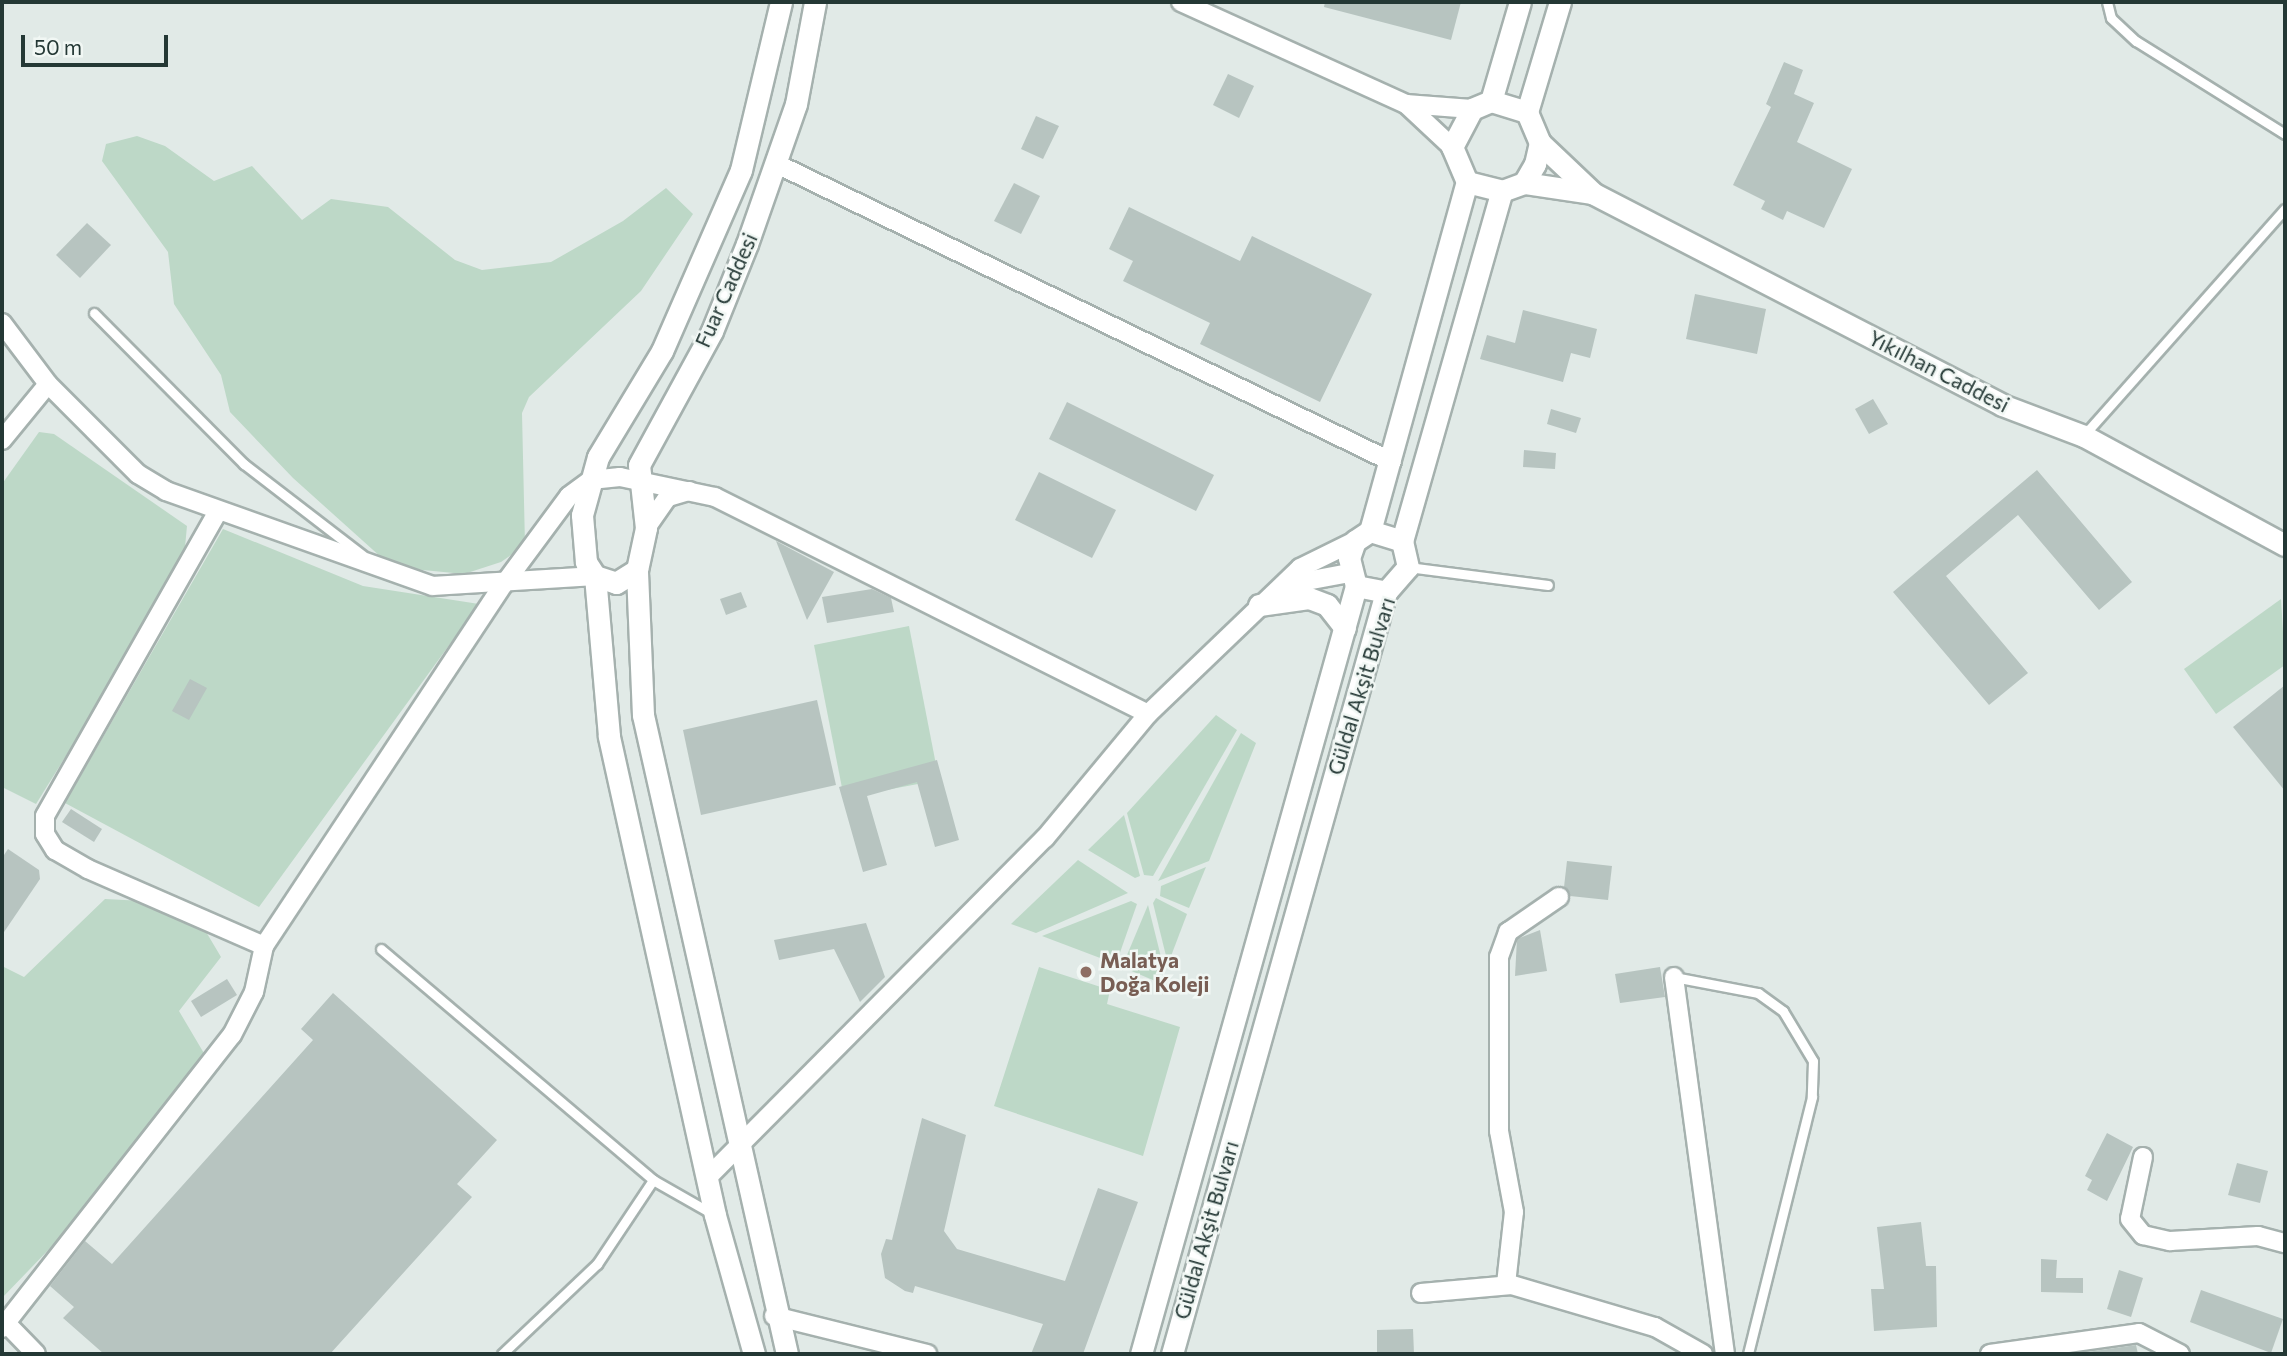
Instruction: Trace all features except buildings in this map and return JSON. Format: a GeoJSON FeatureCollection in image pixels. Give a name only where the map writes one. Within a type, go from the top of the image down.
{"type":"FeatureCollection","features":[{"type":"Feature","properties":{"kind":"street"},"geometry":{"type":"LineString","coordinates":[[754,1354],[715,1215],[609,736],[596,576],[582,542],[591,480],[598,457],[662,351],[741,170],[781,2]]}},
{"type":"Feature","properties":{"kind":"street","name":"Fuar Caddesi"},"geometry":{"type":"LineString","coordinates":[[787,1354],[774,1315],[643,715],[637,570],[646,528],[639,480],[644,449],[712,331],[777,164],[808,57],[816,2]]}},
{"type":"Feature","properties":{"kind":"street"},"geometry":{"type":"LineString","coordinates":[[1181,2],[1406,104],[1452,147],[1467,182],[1502,191],[1524,183],[1540,143],[1527,112],[1560,2]]}},
{"type":"Feature","properties":{"kind":"street"},"geometry":{"type":"LineString","coordinates":[[1452,147],[1481,105],[1520,2]]}},
{"type":"Feature","properties":{"kind":"street"},"geometry":{"type":"LineString","coordinates":[[1406,104],[1481,105],[1527,112]]}},
{"type":"Feature","properties":{"kind":"street","name":"Yıkılhan Caddesi"},"geometry":{"type":"LineString","coordinates":[[1540,143],[1594,194],[2002,405],[2084,436],[2285,545]]}},
{"type":"Feature","properties":{"kind":"street"},"geometry":{"type":"LineString","coordinates":[[777,164],[1392,462]]}},
{"type":"Feature","properties":{"kind":"street","name":"Güldal Akşit Bulvarı"},"geometry":{"type":"LineString","coordinates":[[1141,1354],[1345,628],[1362,536],[1392,462],[1467,182]]}},
{"type":"Feature","properties":{"kind":"street","name":"Yıkılhan Caddesi"},"geometry":{"type":"LineString","coordinates":[[1524,183],[1594,194]]}},
{"type":"Feature","properties":{"kind":"street"},"geometry":{"type":"LineString","coordinates":[[1408,567],[1402,541],[1502,191]]}},
{"type":"Feature","properties":{"kind":"street"},"geometry":{"type":"LineString","coordinates":[[2,323],[48,384],[138,474],[217,513],[390,576],[433,586],[505,584],[596,576],[616,583],[637,570]]}},
{"type":"Feature","properties":{"kind":"street"},"geometry":{"type":"LineString","coordinates":[[2,440],[48,384]]}},
{"type":"Feature","properties":{"kind":"street"},"geometry":{"type":"LineString","coordinates":[[36,1354],[4,1325],[232,1035],[254,992],[264,946],[505,584],[569,496],[591,480],[639,480],[692,490],[891,582],[1148,714]]}},
{"type":"Feature","properties":{"kind":"street"},"geometry":{"type":"LineString","coordinates":[[646,528],[668,497],[692,490]]}},
{"type":"Feature","properties":{"kind":"street"},"geometry":{"type":"LineString","coordinates":[[217,513],[45,816],[45,834],[55,850],[88,869],[264,946]]}},
{"type":"Feature","properties":{"kind":"street"},"geometry":{"type":"LineString","coordinates":[[707,1178],[1045,838],[1148,714],[1259,605],[1300,568],[1362,536],[1402,541]]}},
{"type":"Feature","properties":{"kind":"street","name":"Güldal Akşit Bulvarı"},"geometry":{"type":"LineString","coordinates":[[1172,1354],[1385,592],[1408,567]]}},
{"type":"Feature","properties":{"kind":"street"},"geometry":{"type":"LineString","coordinates":[[1279,587],[1353,579],[1385,592]]}},
{"type":"Feature","properties":{"kind":"street"},"geometry":{"type":"LineString","coordinates":[[1259,605],[1309,598],[1327,605],[1345,628]]}},
{"type":"Feature","properties":{"kind":"street"},"geometry":{"type":"LineString","coordinates":[[1506,1284],[1514,1212],[1499,1131],[1499,957],[1514,926],[1559,897]]}},
{"type":"Feature","properties":{"kind":"street"},"geometry":{"type":"LineString","coordinates":[[1674,977],[1725,1354]]}},
{"type":"Feature","properties":{"kind":"street"},"geometry":{"type":"LineString","coordinates":[[2143,1157],[2133,1229],[2157,1240],[2224,1234],[2285,1243]]}},
{"type":"Feature","properties":{"kind":"street"},"geometry":{"type":"LineString","coordinates":[[1421,1293],[1506,1284],[1655,1327],[1703,1354]]}},
{"type":"Feature","properties":{"kind":"street"},"geometry":{"type":"LineString","coordinates":[[774,1315],[927,1354]]}},
{"type":"Feature","properties":{"kind":"street"},"geometry":{"type":"LineString","coordinates":[[1990,1354],[2139,1332],[2180,1354]]}},
{"type":"Feature","properties":{"kind":"lane"},"geometry":{"type":"LineString","coordinates":[[2107,2],[2111,18],[2136,41],[2285,134]]}},
{"type":"Feature","properties":{"kind":"lane"},"geometry":{"type":"LineString","coordinates":[[2084,436],[2285,209]]}},
{"type":"Feature","properties":{"kind":"lane"},"geometry":{"type":"LineString","coordinates":[[94,313],[244,464],[390,576]]}},
{"type":"Feature","properties":{"kind":"lane"},"geometry":{"type":"LineString","coordinates":[[1408,567],[1548,585]]}},
{"type":"Feature","properties":{"kind":"lane"},"geometry":{"type":"LineString","coordinates":[[381,949],[653,1180],[715,1215]]}},
{"type":"Feature","properties":{"kind":"lane"},"geometry":{"type":"LineString","coordinates":[[1674,977],[1758,992],[1791,1020],[1813,1061],[1812,1097],[1748,1354]]}},
{"type":"Feature","properties":{"kind":"lane"},"geometry":{"type":"LineString","coordinates":[[502,1354],[597,1264],[653,1180]]}},
{"type":"Feature","properties":{"kind":"green space"},"geometry":{"type":"Polygon","coordinates":[[[137,136],[165,146],[214,181],[252,166],[302,220],[331,199],[388,207],[455,260],[482,270],[551,262],[623,221],[666,188],[693,214],[641,291],[529,397],[522,413],[525,545],[501,562],[464,574],[392,567],[293,478],[230,412],[221,375],[174,304],[168,252],[102,161],[106,144],[137,136]]]}},
{"type":"Feature","properties":{"kind":"green space"},"geometry":{"type":"Polygon","coordinates":[[[39,432],[54,434],[187,526],[183,568],[36,804],[2,787],[2,484],[39,432]]]}},
{"type":"Feature","properties":{"kind":"green space"},"geometry":{"type":"Polygon","coordinates":[[[223,529],[363,586],[479,604],[259,907],[65,803],[223,529]]]}},
{"type":"Feature","properties":{"kind":"green space"},"geometry":{"type":"Polygon","coordinates":[[[2281,599],[2285,665],[2216,714],[2184,669],[2281,599]]]}},
{"type":"Feature","properties":{"kind":"green space"},"geometry":{"type":"Polygon","coordinates":[[[909,626],[939,780],[844,798],[814,645],[909,626]]]}},
{"type":"Feature","properties":{"kind":"green space"},"geometry":{"type":"Polygon","coordinates":[[[1216,715],[1237,730],[1153,876],[1144,875],[1127,813],[1216,715]]]}},
{"type":"Feature","properties":{"kind":"green space"},"geometry":{"type":"Polygon","coordinates":[[[1241,733],[1256,743],[1209,861],[1158,881],[1241,733]]]}},
{"type":"Feature","properties":{"kind":"green space"},"geometry":{"type":"Polygon","coordinates":[[[1124,815],[1140,876],[1135,878],[1088,850],[1124,815]]]}},
{"type":"Feature","properties":{"kind":"green space"},"geometry":{"type":"Polygon","coordinates":[[[1078,860],[1128,893],[1036,933],[1011,924],[1078,860]]]}},
{"type":"Feature","properties":{"kind":"green space"},"geometry":{"type":"Polygon","coordinates":[[[1206,867],[1189,908],[1160,896],[1161,886],[1206,867]]]}},
{"type":"Feature","properties":{"kind":"green space"},"geometry":{"type":"Polygon","coordinates":[[[1156,898],[1187,914],[1168,964],[1153,903],[1156,898]]]}},
{"type":"Feature","properties":{"kind":"green space"},"geometry":{"type":"Polygon","coordinates":[[[105,899],[163,902],[199,920],[221,957],[179,1011],[205,1055],[83,1214],[2,1298],[2,966],[24,977],[105,899]]]}},
{"type":"Feature","properties":{"kind":"green space"},"geometry":{"type":"Polygon","coordinates":[[[1131,901],[1137,904],[1116,964],[1042,936],[1131,901]]]}},
{"type":"Feature","properties":{"kind":"green space"},"geometry":{"type":"Polygon","coordinates":[[[1148,905],[1164,969],[1160,983],[1122,967],[1148,905]]]}},
{"type":"Feature","properties":{"kind":"green space"},"geometry":{"type":"Polygon","coordinates":[[[1039,967],[1110,990],[1107,1004],[1180,1027],[1143,1156],[994,1106],[1039,967]]]}},
{"type":"Feature","properties":{"kind":"place","name":"Malatya Doğa Koleji"},"geometry":{"type":"Point","coordinates":[1086,972]}}]}
